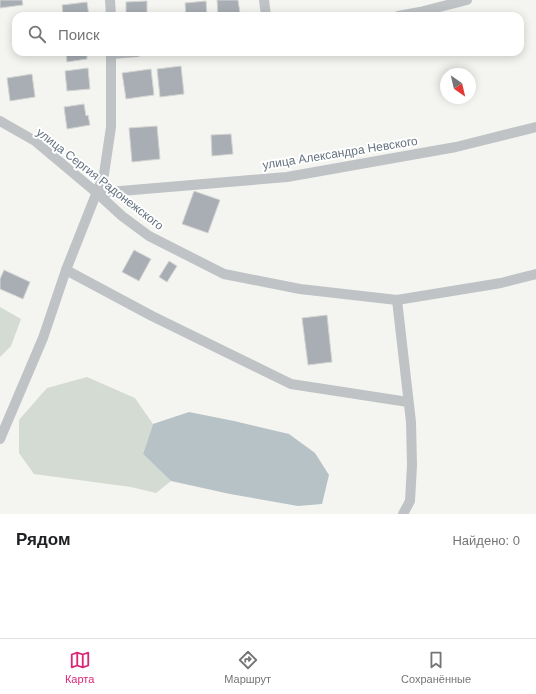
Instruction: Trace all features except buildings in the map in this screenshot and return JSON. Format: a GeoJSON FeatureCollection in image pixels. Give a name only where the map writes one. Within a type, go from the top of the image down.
{"type":"FeatureCollection","features":[{"type":"Feature","properties":{"kind":"street"},"geometry":{"type":"LineString","coordinates":[[110,0],[111,12]]}},
{"type":"Feature","properties":{"kind":"street"},"geometry":{"type":"LineString","coordinates":[[264,0],[266,12]]}},
{"type":"Feature","properties":{"kind":"street"},"geometry":{"type":"LineString","coordinates":[[420,12],[467,0]]}},
{"type":"Feature","properties":{"kind":"street"},"geometry":{"type":"LineString","coordinates":[[0,439],[42,338],[66,270],[98,193],[104,174],[110,127],[112,56]]}},
{"type":"Feature","properties":{"kind":"street","name":"улица Сергия Радонежского"},"geometry":{"type":"LineString","coordinates":[[0,121],[35,141],[98,193],[122,216],[149,236],[224,274],[300,289],[397,300],[501,283],[536,274]]}},
{"type":"Feature","properties":{"kind":"street","name":"улица Александра Невского"},"geometry":{"type":"LineString","coordinates":[[98,193],[287,177],[456,147],[536,127]]}},
{"type":"Feature","properties":{"kind":"street"},"geometry":{"type":"LineString","coordinates":[[66,270],[152,316],[291,384],[408,402]]}},
{"type":"Feature","properties":{"kind":"street"},"geometry":{"type":"LineString","coordinates":[[397,300],[411,422],[412,465],[410,501],[403,514]]}},
{"type":"Feature","properties":{"kind":"shaded area"},"geometry":{"type":"Polygon","coordinates":[[[0,307],[21,319],[11,346],[0,357],[0,307]]]}},
{"type":"Feature","properties":{"kind":"shaded area"},"geometry":{"type":"Polygon","coordinates":[[[87,377],[135,398],[153,424],[143,454],[171,481],[156,493],[131,487],[34,474],[19,453],[19,420],[47,388],[87,377]]]}},
{"type":"Feature","properties":{"kind":"shaded area"},"geometry":{"type":"Polygon","coordinates":[[[189,412],[289,434],[315,453],[329,475],[322,504],[298,506],[230,494],[171,481],[143,454],[153,424],[189,412]]]}}]}
